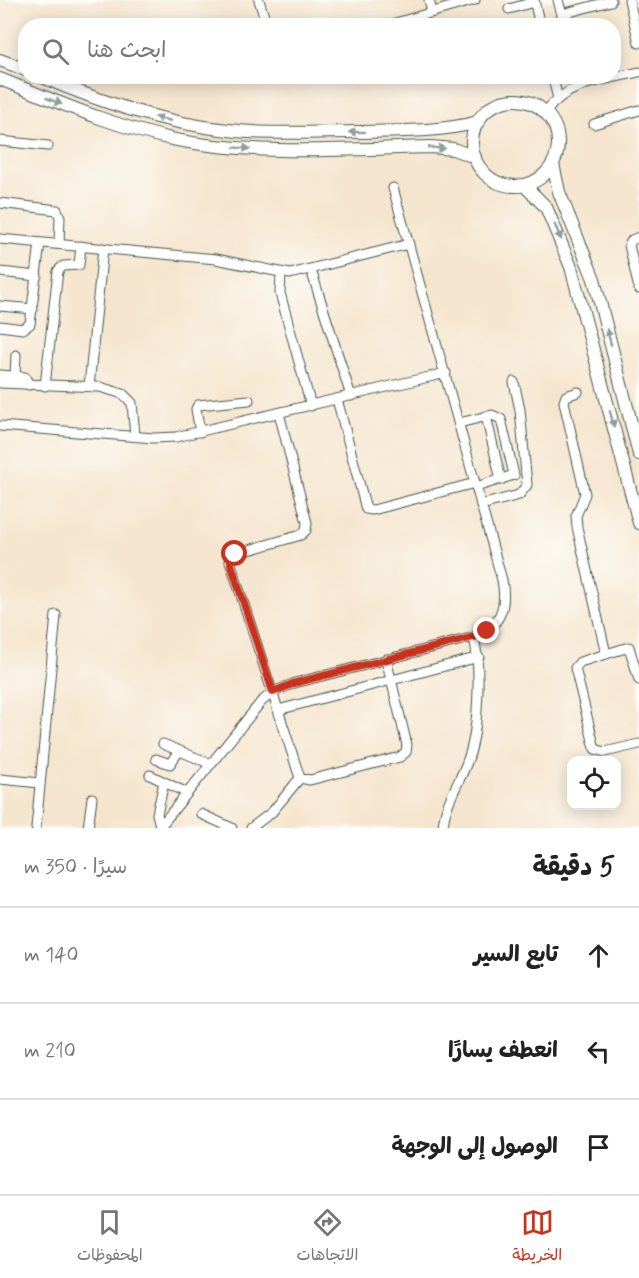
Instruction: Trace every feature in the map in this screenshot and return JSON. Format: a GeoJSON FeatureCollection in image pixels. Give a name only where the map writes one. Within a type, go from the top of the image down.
{"type":"FeatureCollection","features":[{"type":"Feature","properties":{"kind":"main road"},"geometry":{"type":"LineString","coordinates":[[0,60],[18,67]]}},
{"type":"Feature","properties":{"kind":"main road"},"geometry":{"type":"LineString","coordinates":[[0,79],[111,123],[199,144],[280,150],[431,147],[453,149],[475,157]]}},
{"type":"Feature","properties":{"kind":"main road"},"geometry":{"type":"LineString","coordinates":[[61,84],[125,109],[178,122],[230,130],[410,131],[447,129],[478,122]]}},
{"type":"Feature","properties":{"kind":"main road"},"geometry":{"type":"LineString","coordinates":[[513,100],[534,104],[546,112],[554,124],[558,137],[558,151],[553,164],[541,178],[524,185],[510,186],[497,182],[486,174],[475,157],[472,139],[478,122],[492,107],[513,100]]}},
{"type":"Feature","properties":{"kind":"main road"},"geometry":{"type":"LineString","coordinates":[[553,164],[559,192],[594,279],[636,427],[639,454]]}},
{"type":"Feature","properties":{"kind":"main road"},"geometry":{"type":"LineString","coordinates":[[524,185],[546,207],[572,267],[639,523]]}},
{"type":"Feature","properties":{"kind":"lane"},"geometry":{"type":"LineString","coordinates":[[260,0],[265,18]]}},
{"type":"Feature","properties":{"kind":"lane"},"geometry":{"type":"LineString","coordinates":[[429,0],[432,12]]}},
{"type":"Feature","properties":{"kind":"lane"},"geometry":{"type":"LineString","coordinates":[[412,18],[475,0]]}},
{"type":"Feature","properties":{"kind":"lane"},"geometry":{"type":"LineString","coordinates":[[558,0],[563,18]]}},
{"type":"Feature","properties":{"kind":"lane"},"geometry":{"type":"LineString","coordinates":[[629,0],[639,44]]}},
{"type":"Feature","properties":{"kind":"lane"},"geometry":{"type":"LineString","coordinates":[[509,9],[534,1],[538,18]]}},
{"type":"Feature","properties":{"kind":"lane"},"geometry":{"type":"LineString","coordinates":[[562,14],[611,1]]}},
{"type":"Feature","properties":{"kind":"lane"},"geometry":{"type":"LineString","coordinates":[[621,76],[639,72]]}},
{"type":"Feature","properties":{"kind":"lane"},"geometry":{"type":"LineString","coordinates":[[554,84],[558,98]]}},
{"type":"Feature","properties":{"kind":"lane"},"geometry":{"type":"LineString","coordinates":[[546,112],[558,98],[586,84]]}},
{"type":"Feature","properties":{"kind":"lane"},"geometry":{"type":"LineString","coordinates":[[594,124],[639,110]]}},
{"type":"Feature","properties":{"kind":"lane"},"geometry":{"type":"LineString","coordinates":[[0,141],[48,146]]}},
{"type":"Feature","properties":{"kind":"lane"},"geometry":{"type":"LineString","coordinates":[[160,827],[252,711],[273,692],[295,683],[474,637],[495,625],[500,619],[504,602],[502,580],[393,188]]}},
{"type":"Feature","properties":{"kind":"lane"},"geometry":{"type":"LineString","coordinates":[[0,203],[57,210],[60,217],[58,244]]}},
{"type":"Feature","properties":{"kind":"lane"},"geometry":{"type":"LineString","coordinates":[[639,237],[632,240],[629,245],[639,289]]}},
{"type":"Feature","properties":{"kind":"lane"},"geometry":{"type":"LineString","coordinates":[[0,239],[216,259],[281,274],[311,270],[409,244]]}},
{"type":"Feature","properties":{"kind":"lane"},"geometry":{"type":"LineString","coordinates":[[0,326],[26,328],[32,322],[40,243]]}},
{"type":"Feature","properties":{"kind":"lane"},"geometry":{"type":"LineString","coordinates":[[45,386],[58,271],[63,266],[79,265],[81,246]]}},
{"type":"Feature","properties":{"kind":"lane"},"geometry":{"type":"LineString","coordinates":[[90,386],[103,248]]}},
{"type":"Feature","properties":{"kind":"lane"},"geometry":{"type":"LineString","coordinates":[[311,270],[351,396]]}},
{"type":"Feature","properties":{"kind":"lane"},"geometry":{"type":"LineString","coordinates":[[0,272],[37,276]]}},
{"type":"Feature","properties":{"kind":"lane"},"geometry":{"type":"LineString","coordinates":[[281,274],[280,293],[311,406]]}},
{"type":"Feature","properties":{"kind":"lane"},"geometry":{"type":"LineString","coordinates":[[0,306],[33,309]]}},
{"type":"Feature","properties":{"kind":"lane"},"geometry":{"type":"LineString","coordinates":[[15,376],[16,355]]}},
{"type":"Feature","properties":{"kind":"lane"},"geometry":{"type":"LineString","coordinates":[[0,426],[165,438],[279,414],[446,373]]}},
{"type":"Feature","properties":{"kind":"lane"},"geometry":{"type":"LineString","coordinates":[[0,375],[25,377],[29,385]]}},
{"type":"Feature","properties":{"kind":"lane"},"geometry":{"type":"LineString","coordinates":[[481,505],[519,495],[527,485],[521,449],[520,410],[514,382]]}},
{"type":"Feature","properties":{"kind":"lane"},"geometry":{"type":"LineString","coordinates":[[0,383],[90,386],[117,391],[129,398],[134,411],[135,436]]}},
{"type":"Feature","properties":{"kind":"lane"},"geometry":{"type":"LineString","coordinates":[[578,392],[568,395],[564,400],[585,494],[576,516],[577,527],[606,654]]}},
{"type":"Feature","properties":{"kind":"lane"},"geometry":{"type":"LineString","coordinates":[[337,399],[366,509],[374,510],[513,476],[515,472],[501,419],[495,414],[459,423]]}},
{"type":"Feature","properties":{"kind":"lane"},"geometry":{"type":"LineString","coordinates":[[200,432],[196,409],[198,405],[249,400]]}},
{"type":"Feature","properties":{"kind":"lane"},"geometry":{"type":"LineString","coordinates":[[279,414],[307,523],[306,530],[301,535],[235,554],[230,561],[300,778]]}},
{"type":"Feature","properties":{"kind":"lane"},"geometry":{"type":"LineString","coordinates":[[486,416],[501,480]]}},
{"type":"Feature","properties":{"kind":"lane"},"geometry":{"type":"LineString","coordinates":[[36,828],[56,615]]}},
{"type":"Feature","properties":{"kind":"lane"},"geometry":{"type":"LineString","coordinates":[[443,828],[445,812],[467,763],[472,743],[479,657],[474,637]]}},
{"type":"Feature","properties":{"kind":"lane"},"geometry":{"type":"LineString","coordinates":[[639,680],[634,645],[580,662],[575,668],[593,746],[597,751],[604,752],[639,744]]}},
{"type":"Feature","properties":{"kind":"lane"},"geometry":{"type":"LineString","coordinates":[[278,710],[479,657]]}},
{"type":"Feature","properties":{"kind":"lane"},"geometry":{"type":"LineString","coordinates":[[300,778],[310,780],[404,754],[407,745],[386,659]]}},
{"type":"Feature","properties":{"kind":"lane"},"geometry":{"type":"LineString","coordinates":[[163,744],[211,765]]}},
{"type":"Feature","properties":{"kind":"lane"},"geometry":{"type":"LineString","coordinates":[[156,759],[170,764],[178,751]]}},
{"type":"Feature","properties":{"kind":"lane"},"geometry":{"type":"LineString","coordinates":[[150,775],[187,793]]}},
{"type":"Feature","properties":{"kind":"lane"},"geometry":{"type":"LineString","coordinates":[[251,828],[272,812],[300,778]]}},
{"type":"Feature","properties":{"kind":"lane"},"geometry":{"type":"LineString","coordinates":[[0,779],[40,783]]}},
{"type":"Feature","properties":{"kind":"lane"},"geometry":{"type":"LineString","coordinates":[[160,827],[157,814],[164,782]]}},
{"type":"Feature","properties":{"kind":"lane"},"geometry":{"type":"LineString","coordinates":[[88,828],[92,798]]}},
{"type":"Feature","properties":{"kind":"lane"},"geometry":{"type":"LineString","coordinates":[[201,814],[232,828]]}},
{"type":"Feature","properties":{"kind":"route"},"geometry":{"type":"LineString","coordinates":[[235,554],[230,561],[273,692],[295,683],[474,637],[487,631]]}}]}
